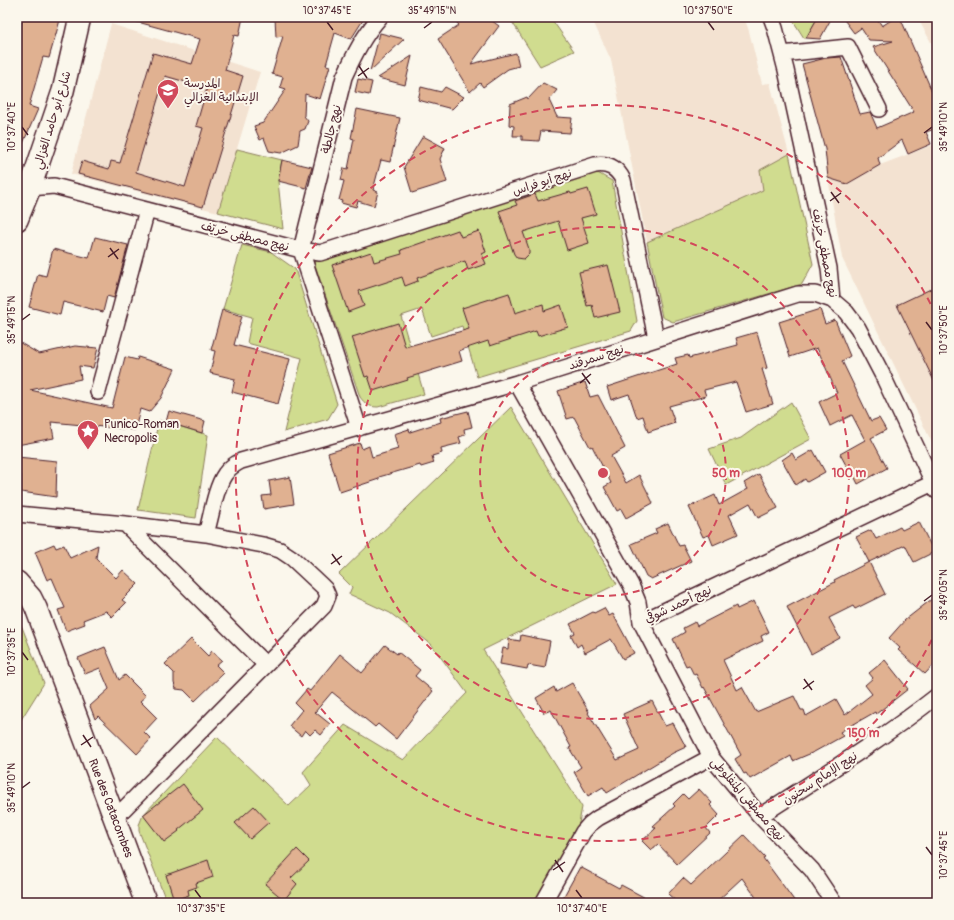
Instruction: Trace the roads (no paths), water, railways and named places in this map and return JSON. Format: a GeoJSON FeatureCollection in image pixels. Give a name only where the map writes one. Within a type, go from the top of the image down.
{"type":"FeatureCollection","features":[{"type":"Feature","properties":{"kind":"main road","name":"شارع أبو حامد الغزالي"},"geometry":{"type":"LineString","coordinates":[[17,220],[24,188],[63,91],[80,17]]}},
{"type":"Feature","properties":{"kind":"main road","name":"Rue des Catacombes"},"geometry":{"type":"LineString","coordinates":[[17,582],[31,598],[36,608],[146,903]]}},
{"type":"Feature","properties":{"kind":"street","name":"نهج جالطة"},"geometry":{"type":"LineString","coordinates":[[301,250],[344,78],[353,57],[368,30],[380,17]]}},
{"type":"Feature","properties":{"kind":"street","name":"نهج مصطفى خريّف"},"geometry":{"type":"LineString","coordinates":[[771,17],[782,54],[829,268],[832,300],[846,312],[858,328],[936,485]]}},
{"type":"Feature","properties":{"kind":"street"},"geometry":{"type":"LineString","coordinates":[[782,54],[848,48],[879,108]]}},
{"type":"Feature","properties":{"kind":"street","name":"نهج أبو فراس"},"geometry":{"type":"LineString","coordinates":[[301,250],[320,253],[595,165],[604,164],[616,170],[623,180],[656,338]]}},
{"type":"Feature","properties":{"kind":"street","name":"نهج مصطفى خريّف"},"geometry":{"type":"LineString","coordinates":[[24,188],[54,186],[301,250],[359,428]]}},
{"type":"Feature","properties":{"kind":"street"},"geometry":{"type":"LineString","coordinates":[[98,392],[147,210]]}},
{"type":"Feature","properties":{"kind":"street","name":"نهج سمرقند"},"geometry":{"type":"LineString","coordinates":[[206,534],[219,486],[224,475],[232,466],[241,461],[517,383],[798,294],[814,294],[832,300]]}},
{"type":"Feature","properties":{"kind":"street","name":"نهج أحمد شوقي"},"geometry":{"type":"LineString","coordinates":[[517,383],[630,585],[638,602],[640,622],[936,485]]}},
{"type":"Feature","properties":{"kind":"street"},"geometry":{"type":"LineString","coordinates":[[17,514],[125,524],[206,534],[263,545],[280,550],[297,563],[322,586],[327,593],[328,597],[324,606],[115,818]]}},
{"type":"Feature","properties":{"kind":"street"},"geometry":{"type":"LineString","coordinates":[[125,524],[266,664]]}},
{"type":"Feature","properties":{"kind":"street","name":"نهج مصطفى المنفلوطي"},"geometry":{"type":"LineString","coordinates":[[640,622],[711,756],[760,816],[812,870],[834,903]]}},
{"type":"Feature","properties":{"kind":"street","name":"نهج الإمام سحنون"},"geometry":{"type":"LineString","coordinates":[[760,816],[858,753],[905,721],[937,696]]}},
{"type":"Feature","properties":{"kind":"street"},"geometry":{"type":"LineString","coordinates":[[544,903],[583,832],[590,824],[598,818],[711,756]]}},
{"type":"Feature","properties":{"kind":"place","name":"المدرسة الإبتدائية الغزالي"},"geometry":{"type":"Point","coordinates":[168,110]}},
{"type":"Feature","properties":{"kind":"place","name":"Punico-Roman Necropolis"},"geometry":{"type":"Point","coordinates":[88,450]}}]}
